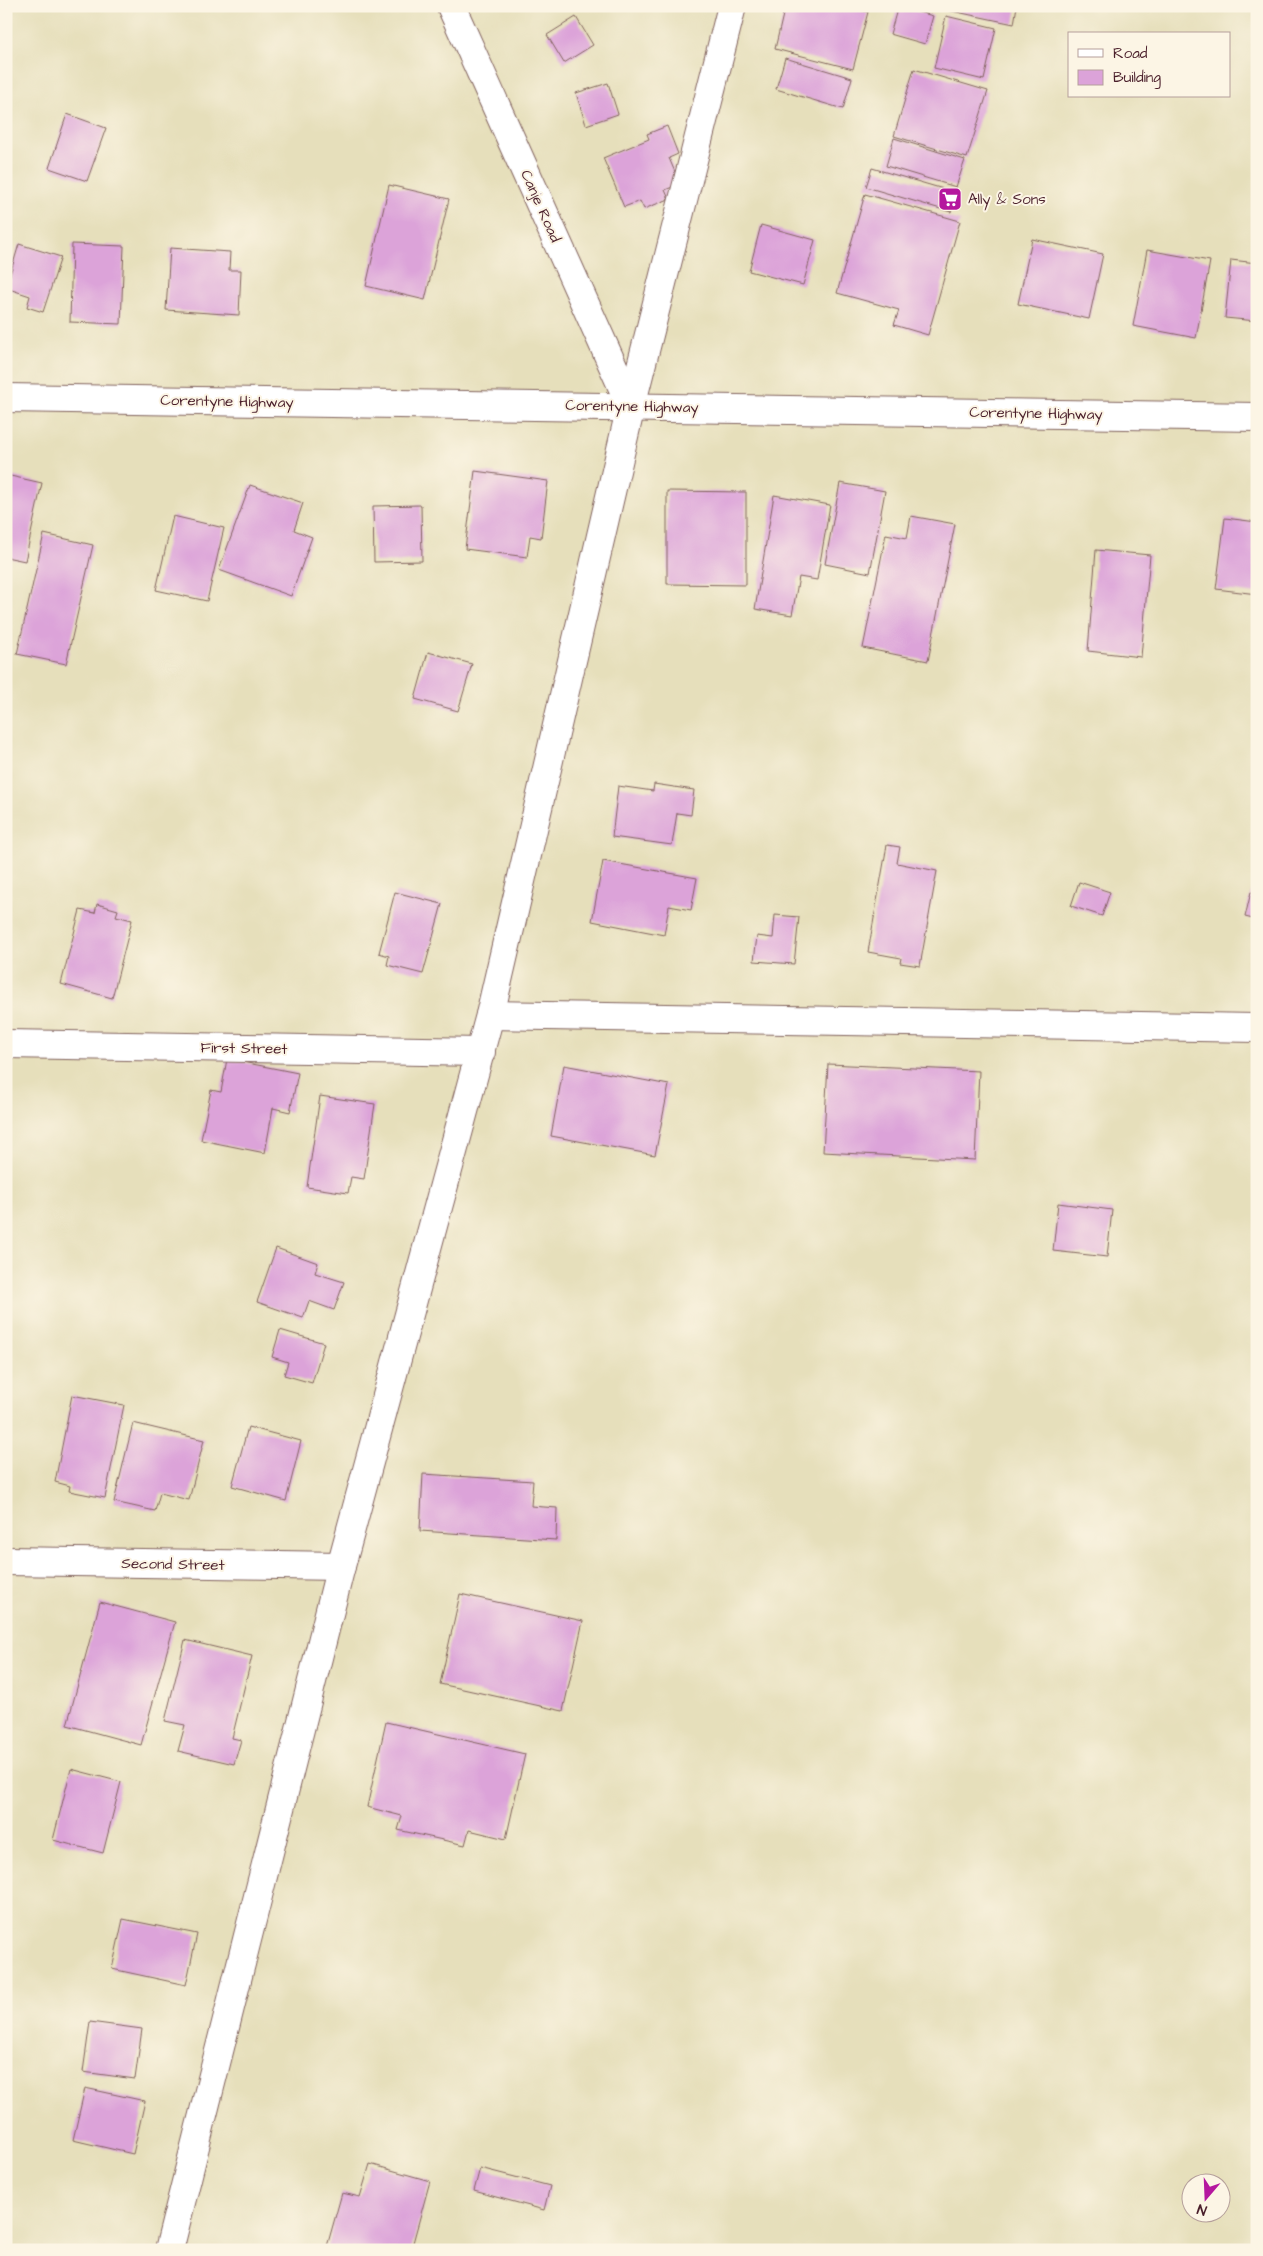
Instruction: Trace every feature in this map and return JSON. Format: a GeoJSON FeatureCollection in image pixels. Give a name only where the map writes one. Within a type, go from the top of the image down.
{"type":"FeatureCollection","features":[{"type":"Feature","properties":{"kind":"street","name":"Canje Road"},"geometry":{"type":"LineString","coordinates":[[451,6],[631,406]]}},
{"type":"Feature","properties":{"kind":"street"},"geometry":{"type":"LineString","coordinates":[[169,2250],[341,1566],[481,1052],[631,406],[732,6]]}},
{"type":"Feature","properties":{"kind":"street","name":"Corentyne Highway"},"geometry":{"type":"LineString","coordinates":[[6,398],[1257,417]]}},
{"type":"Feature","properties":{"kind":"street"},"geometry":{"type":"LineString","coordinates":[[490,1015],[1257,1028]]}},
{"type":"Feature","properties":{"kind":"street","name":"First Street"},"geometry":{"type":"LineString","coordinates":[[6,1044],[481,1052]]}},
{"type":"Feature","properties":{"kind":"street","name":"Second Street"},"geometry":{"type":"LineString","coordinates":[[6,1561],[341,1566]]}},
{"type":"Feature","properties":{"kind":"building"},"geometry":{"type":"Polygon","coordinates":[[[785,6],[845,6],[868,12],[853,69],[775,49],[785,6]]]}},
{"type":"Feature","properties":{"kind":"building"},"geometry":{"type":"Polygon","coordinates":[[[898,6],[933,16],[925,44],[890,34],[898,6]]]}},
{"type":"Feature","properties":{"kind":"building"},"geometry":{"type":"Polygon","coordinates":[[[928,6],[1017,6],[1014,24],[928,6]]]}},
{"type":"Feature","properties":{"kind":"building"},"geometry":{"type":"Polygon","coordinates":[[[946,16],[996,28],[984,80],[934,68],[946,16]]]}},
{"type":"Feature","properties":{"kind":"building"},"geometry":{"type":"Polygon","coordinates":[[[576,17],[593,45],[564,63],[547,35],[576,17]]]}},
{"type":"Feature","properties":{"kind":"building"},"geometry":{"type":"Polygon","coordinates":[[[785,58],[852,78],[843,109],[776,89],[785,58]]]}},
{"type":"Feature","properties":{"kind":"building"},"geometry":{"type":"Polygon","coordinates":[[[914,69],[988,91],[967,158],[894,136],[914,69]]]}},
{"type":"Feature","properties":{"kind":"building"},"geometry":{"type":"Polygon","coordinates":[[[608,83],[618,114],[586,125],[576,93],[608,83]]]}},
{"type":"Feature","properties":{"kind":"building"},"geometry":{"type":"Polygon","coordinates":[[[67,114],[106,128],[87,181],[49,168],[67,114]]]}},
{"type":"Feature","properties":{"kind":"building"},"geometry":{"type":"Polygon","coordinates":[[[667,126],[678,154],[669,158],[680,184],[665,190],[669,199],[644,209],[640,201],[624,207],[603,158],[649,139],[647,134],[667,126]]]}},
{"type":"Feature","properties":{"kind":"building"},"geometry":{"type":"Polygon","coordinates":[[[894,138],[965,160],[956,187],[886,166],[894,138]]]}},
{"type":"Feature","properties":{"kind":"building"},"geometry":{"type":"Polygon","coordinates":[[[872,168],[957,193],[951,212],[866,187],[872,168]]]}},
{"type":"Feature","properties":{"kind":"building"},"geometry":{"type":"Polygon","coordinates":[[[389,185],[449,199],[425,300],[366,286],[389,185]]]}},
{"type":"Feature","properties":{"kind":"building"},"geometry":{"type":"Polygon","coordinates":[[[865,194],[960,221],[928,335],[894,325],[899,310],[837,293],[865,194]]]}},
{"type":"Feature","properties":{"kind":"building"},"geometry":{"type":"Polygon","coordinates":[[[761,225],[815,240],[803,285],[749,271],[761,225]]]}},
{"type":"Feature","properties":{"kind":"building"},"geometry":{"type":"Polygon","coordinates":[[[1032,239],[1103,254],[1089,319],[1018,304],[1032,239]]]}},
{"type":"Feature","properties":{"kind":"building"},"geometry":{"type":"Polygon","coordinates":[[[19,244],[61,257],[43,312],[27,307],[30,296],[6,288],[19,244]]]}},
{"type":"Feature","properties":{"kind":"building"},"geometry":{"type":"Polygon","coordinates":[[[72,244],[124,246],[121,324],[70,322],[72,244]]]}},
{"type":"Feature","properties":{"kind":"building"},"geometry":{"type":"Polygon","coordinates":[[[170,248],[230,252],[229,270],[241,270],[239,315],[166,310],[170,248]]]}},
{"type":"Feature","properties":{"kind":"building"},"geometry":{"type":"Polygon","coordinates":[[[1147,250],[1210,261],[1196,338],[1133,326],[1147,250]]]}},
{"type":"Feature","properties":{"kind":"building"},"geometry":{"type":"Polygon","coordinates":[[[1231,260],[1257,263],[1257,321],[1225,318],[1231,260]]]}},
{"type":"Feature","properties":{"kind":"building"},"geometry":{"type":"Polygon","coordinates":[[[475,471],[548,481],[541,538],[530,536],[527,557],[465,549],[475,471]]]}},
{"type":"Feature","properties":{"kind":"building"},"geometry":{"type":"Polygon","coordinates":[[[6,475],[42,483],[25,561],[6,557],[6,475]]]}},
{"type":"Feature","properties":{"kind":"building"},"geometry":{"type":"Polygon","coordinates":[[[840,483],[885,491],[870,573],[825,564],[840,483]]]}},
{"type":"Feature","properties":{"kind":"building"},"geometry":{"type":"Polygon","coordinates":[[[250,485],[303,503],[294,530],[312,537],[291,596],[219,570],[250,485]]]}},
{"type":"Feature","properties":{"kind":"building"},"geometry":{"type":"Polygon","coordinates":[[[667,491],[746,492],[746,585],[667,584],[667,491]]]}},
{"type":"Feature","properties":{"kind":"building"},"geometry":{"type":"Polygon","coordinates":[[[774,495],[830,505],[817,580],[799,577],[792,615],[755,609],[774,495]]]}},
{"type":"Feature","properties":{"kind":"building"},"geometry":{"type":"Polygon","coordinates":[[[421,505],[422,561],[374,562],[373,506],[421,505]]]}},
{"type":"Feature","properties":{"kind":"building"},"geometry":{"type":"Polygon","coordinates":[[[173,516],[224,528],[207,601],[156,590],[173,516]]]}},
{"type":"Feature","properties":{"kind":"building"},"geometry":{"type":"Polygon","coordinates":[[[911,516],[955,524],[928,661],[863,648],[886,534],[907,538],[911,516]]]}},
{"type":"Feature","properties":{"kind":"building"},"geometry":{"type":"Polygon","coordinates":[[[1225,518],[1257,522],[1257,594],[1216,589],[1225,518]]]}},
{"type":"Feature","properties":{"kind":"building"},"geometry":{"type":"Polygon","coordinates":[[[44,534],[93,545],[66,664],[17,654],[44,534]]]}},
{"type":"Feature","properties":{"kind":"building"},"geometry":{"type":"Polygon","coordinates":[[[1096,550],[1150,555],[1141,657],[1088,651],[1096,550]]]}},
{"type":"Feature","properties":{"kind":"building"},"geometry":{"type":"Polygon","coordinates":[[[428,652],[472,664],[458,711],[415,699],[428,652]]]}},
{"type":"Feature","properties":{"kind":"building"},"geometry":{"type":"Polygon","coordinates":[[[654,784],[694,790],[691,815],[677,813],[672,845],[612,837],[618,786],[653,791],[654,784]]]}},
{"type":"Feature","properties":{"kind":"building"},"geometry":{"type":"Polygon","coordinates":[[[887,845],[900,847],[897,863],[937,871],[920,966],[900,963],[901,958],[868,952],[887,845]]]}},
{"type":"Feature","properties":{"kind":"building"},"geometry":{"type":"Polygon","coordinates":[[[603,861],[697,878],[691,910],[669,906],[664,935],[592,921],[603,861]]]}},
{"type":"Feature","properties":{"kind":"building"},"geometry":{"type":"Polygon","coordinates":[[[1079,882],[1110,892],[1102,916],[1071,906],[1079,882]]]}},
{"type":"Feature","properties":{"kind":"building"},"geometry":{"type":"Polygon","coordinates":[[[395,892],[442,904],[423,974],[387,965],[389,956],[379,953],[395,892]]]}},
{"type":"Feature","properties":{"kind":"building"},"geometry":{"type":"Polygon","coordinates":[[[1251,892],[1257,893],[1257,920],[1245,917],[1251,892]]]}},
{"type":"Feature","properties":{"kind":"building"},"geometry":{"type":"Polygon","coordinates":[[[97,904],[118,910],[116,916],[132,920],[112,998],[61,984],[80,910],[95,913],[97,904]]]}},
{"type":"Feature","properties":{"kind":"building"},"geometry":{"type":"Polygon","coordinates":[[[775,915],[799,917],[794,964],[754,961],[757,936],[773,938],[775,915]]]}},
{"type":"Feature","properties":{"kind":"building"},"geometry":{"type":"Polygon","coordinates":[[[227,1059],[298,1073],[290,1112],[273,1108],[265,1153],[201,1140],[211,1090],[221,1092],[227,1059]]]}},
{"type":"Feature","properties":{"kind":"building"},"geometry":{"type":"Polygon","coordinates":[[[828,1064],[979,1071],[975,1160],[823,1152],[828,1064]]]}},
{"type":"Feature","properties":{"kind":"building"},"geometry":{"type":"Polygon","coordinates":[[[564,1065],[669,1085],[655,1155],[551,1136],[564,1065]]]}},
{"type":"Feature","properties":{"kind":"building"},"geometry":{"type":"Polygon","coordinates":[[[320,1096],[375,1104],[364,1179],[351,1177],[348,1193],[307,1187],[320,1096]]]}},
{"type":"Feature","properties":{"kind":"building"},"geometry":{"type":"Polygon","coordinates":[[[1058,1203],[1112,1210],[1107,1257],[1053,1251],[1058,1203]]]}},
{"type":"Feature","properties":{"kind":"building"},"geometry":{"type":"Polygon","coordinates":[[[276,1248],[318,1263],[315,1273],[344,1282],[334,1310],[309,1301],[303,1318],[257,1302],[276,1248]]]}},
{"type":"Feature","properties":{"kind":"building"},"geometry":{"type":"Polygon","coordinates":[[[280,1330],[324,1343],[312,1383],[284,1375],[288,1362],[272,1357],[280,1330]]]}},
{"type":"Feature","properties":{"kind":"building"},"geometry":{"type":"Polygon","coordinates":[[[72,1395],[124,1405],[105,1498],[69,1491],[70,1486],[55,1482],[72,1395]]]}},
{"type":"Feature","properties":{"kind":"building"},"geometry":{"type":"Polygon","coordinates":[[[133,1423],[204,1440],[189,1500],[160,1493],[155,1511],[114,1502],[133,1423]]]}},
{"type":"Feature","properties":{"kind":"building"},"geometry":{"type":"Polygon","coordinates":[[[248,1427],[301,1441],[286,1501],[232,1486],[248,1427]]]}},
{"type":"Feature","properties":{"kind":"building"},"geometry":{"type":"Polygon","coordinates":[[[423,1474],[533,1481],[531,1506],[557,1508],[556,1540],[420,1531],[423,1474]]]}},
{"type":"Feature","properties":{"kind":"building"},"geometry":{"type":"Polygon","coordinates":[[[460,1594],[583,1621],[563,1711],[440,1684],[460,1594]]]}},
{"type":"Feature","properties":{"kind":"building"},"geometry":{"type":"Polygon","coordinates":[[[100,1602],[175,1622],[141,1745],[67,1725],[100,1602]]]}},
{"type":"Feature","properties":{"kind":"building"},"geometry":{"type":"Polygon","coordinates":[[[185,1640],[252,1656],[232,1738],[241,1740],[234,1764],[178,1751],[185,1725],[165,1721],[185,1640]]]}},
{"type":"Feature","properties":{"kind":"building"},"geometry":{"type":"Polygon","coordinates":[[[386,1722],[525,1754],[506,1839],[469,1830],[465,1845],[398,1830],[402,1816],[367,1807],[386,1722]]]}},
{"type":"Feature","properties":{"kind":"building"},"geometry":{"type":"Polygon","coordinates":[[[71,1769],[121,1782],[103,1853],[53,1840],[71,1769]]]}},
{"type":"Feature","properties":{"kind":"building"},"geometry":{"type":"Polygon","coordinates":[[[123,1919],[197,1934],[186,1985],[112,1969],[123,1919]]]}},
{"type":"Feature","properties":{"kind":"building"},"geometry":{"type":"Polygon","coordinates":[[[90,2022],[142,2029],[135,2079],[83,2072],[90,2022]]]}},
{"type":"Feature","properties":{"kind":"building"},"geometry":{"type":"Polygon","coordinates":[[[85,2088],[145,2101],[133,2154],[73,2140],[85,2088]]]}},
{"type":"Feature","properties":{"kind":"building"},"geometry":{"type":"Polygon","coordinates":[[[370,2164],[430,2181],[411,2250],[326,2250],[342,2193],[360,2197],[370,2164]]]}},
{"type":"Feature","properties":{"kind":"building"},"geometry":{"type":"Polygon","coordinates":[[[480,2168],[550,2186],[544,2210],[474,2191],[480,2168]]]}},
{"type":"Feature","properties":{"kind":"place","name":"Ally & Sons"},"geometry":{"type":"Point","coordinates":[950,199]}}]}
